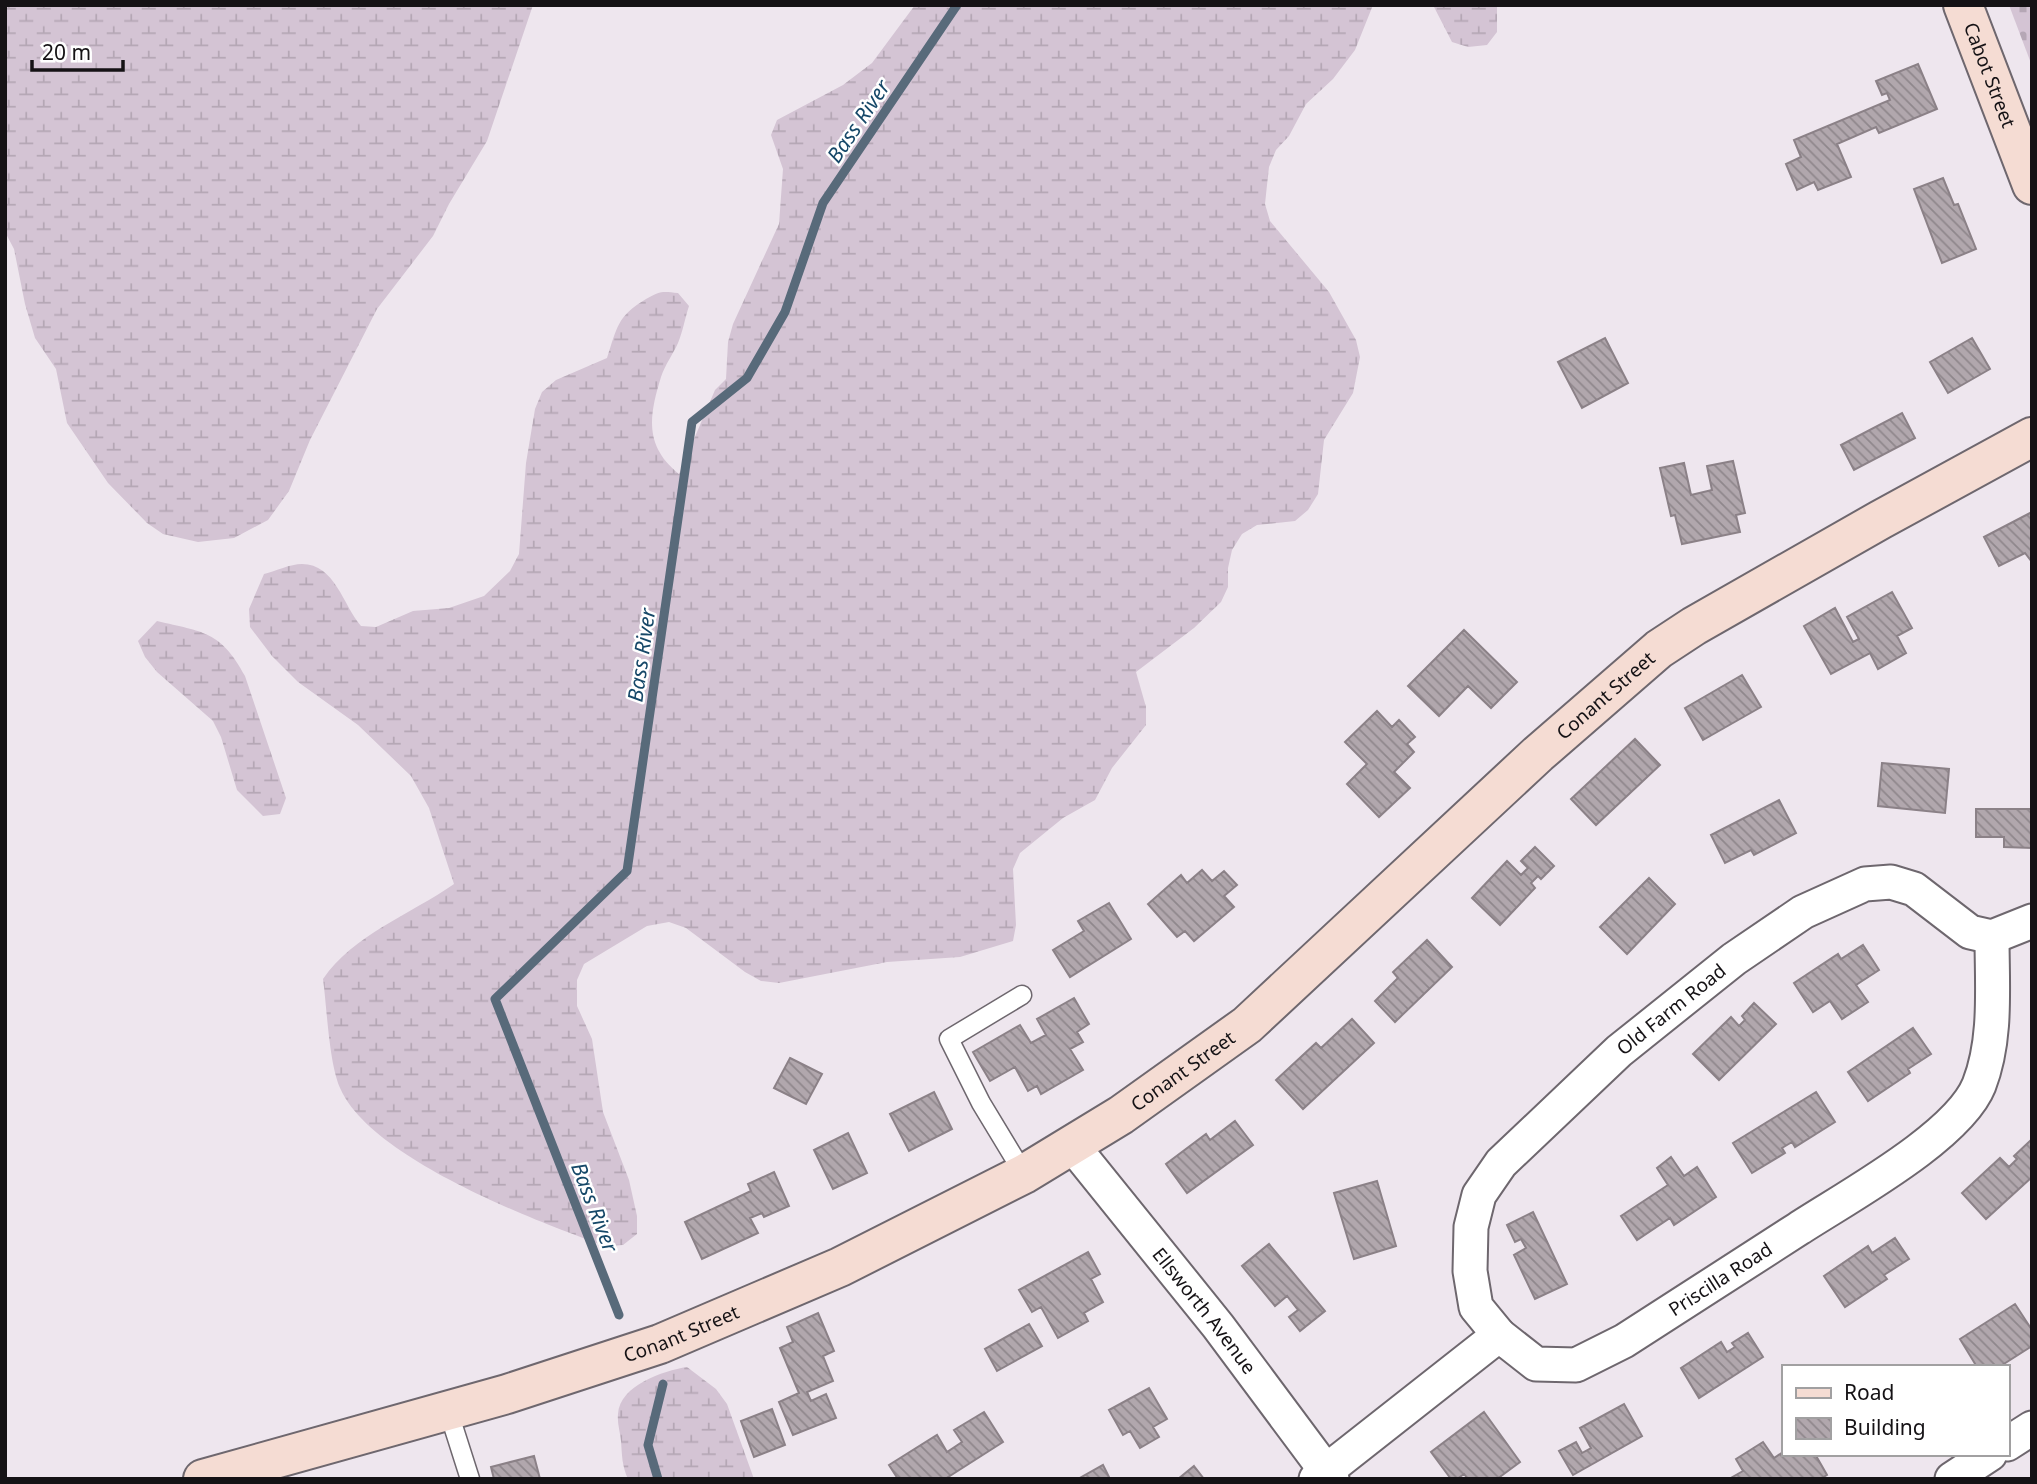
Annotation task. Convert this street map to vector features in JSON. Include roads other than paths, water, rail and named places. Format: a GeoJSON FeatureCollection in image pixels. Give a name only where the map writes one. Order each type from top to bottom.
{"type":"FeatureCollection","features":[{"type":"Feature","properties":{"kind":"main road","name":"Cabot Street"},"geometry":{"type":"LineString","coordinates":[[1963,5],[2032,185]]}},
{"type":"Feature","properties":{"kind":"main road","name":"Conant Street"},"geometry":{"type":"LineString","coordinates":[[228,1475],[520,1390],[660,1344],[840,1267],[1024,1174],[1121,1115],[1247,1025],[1538,754],[1659,649],[1694,626],[1880,520],[2032,437]]}},
{"type":"Feature","properties":{"kind":"street","name":"Old Farm Road"},"geometry":{"type":"LineString","coordinates":[[1499,1335],[1476,1307],[1469,1271],[1471,1227],[1479,1195],[1501,1163],[1619,1051],[1734,959],[1803,912],[1866,884],[1891,882],[1914,890],[1970,932],[1992,937]]}},
{"type":"Feature","properties":{"kind":"street"},"geometry":{"type":"LineString","coordinates":[[1992,937],[2032,921]]}},
{"type":"Feature","properties":{"kind":"street","name":"Priscilla Road"},"geometry":{"type":"LineString","coordinates":[[1499,1335],[1536,1364],[1576,1365],[1624,1341],[1900,1163],[1948,1127],[1968,1107],[1979,1085],[1990,1048],[1992,937]]}},
{"type":"Feature","properties":{"kind":"street","name":"Ellsworth Avenue"},"geometry":{"type":"LineString","coordinates":[[1072,1145],[1218,1326],[1325,1476]]}},
{"type":"Feature","properties":{"kind":"street"},"geometry":{"type":"LineString","coordinates":[[1325,1476],[1499,1335]]}},
{"type":"Feature","properties":{"kind":"street"},"geometry":{"type":"LineString","coordinates":[[2009,1443],[2032,1428]]}},
{"type":"Feature","properties":{"kind":"street"},"geometry":{"type":"LineString","coordinates":[[1952,1479],[1987,1456]]}},
{"type":"Feature","properties":{"kind":"lane"},"geometry":{"type":"LineString","coordinates":[[1022,995],[949,1039],[981,1103],[1024,1174]]}},
{"type":"Feature","properties":{"kind":"lane"},"geometry":{"type":"LineString","coordinates":[[448,1410],[470,1479]]}},
{"type":"Feature","properties":{"kind":"waterway","name":"Bass River"},"geometry":{"type":"LineString","coordinates":[[619,1315],[495,999],[627,871],[692,422],[747,378],[785,312],[823,203],[957,5]]}},
{"type":"Feature","properties":{"kind":"waterway","name":"Bass River"},"geometry":{"type":"LineString","coordinates":[[658,1479],[648,1445],[663,1384]]}}]}
